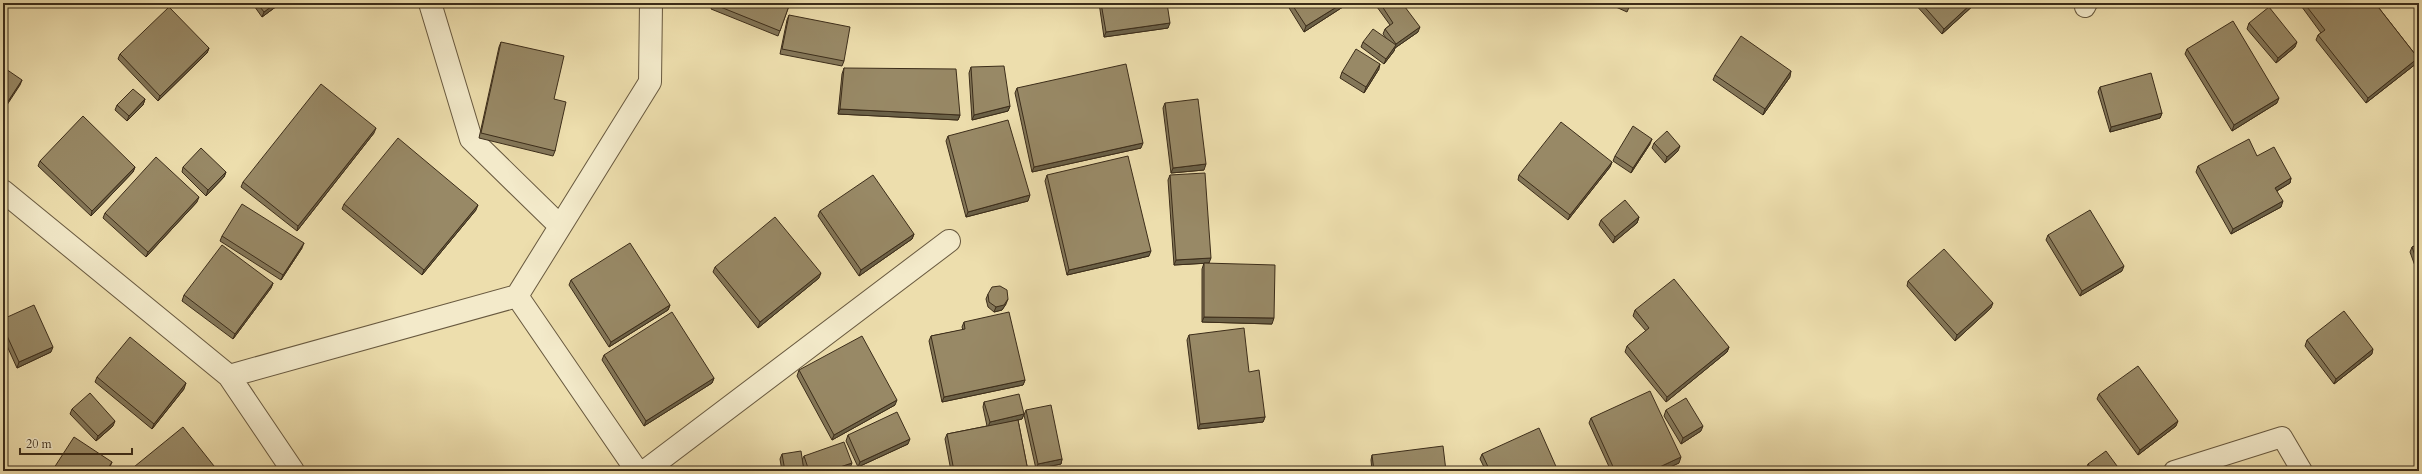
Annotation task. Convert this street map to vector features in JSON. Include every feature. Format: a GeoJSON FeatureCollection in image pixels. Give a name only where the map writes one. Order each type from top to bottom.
{"type":"FeatureCollection","features":[{"type":"Feature","properties":{"kind":"street"},"geometry":{"type":"LineString","coordinates":[[430,3],[471,139],[560,226]]}},
{"type":"Feature","properties":{"kind":"street"},"geometry":{"type":"LineString","coordinates":[[229,376],[517,296],[650,82],[651,3]]}},
{"type":"Feature","properties":{"kind":"street"},"geometry":{"type":"LineString","coordinates":[[3,191],[229,376],[293,471]]}},
{"type":"Feature","properties":{"kind":"street"},"geometry":{"type":"LineString","coordinates":[[645,471],[949,241]]}},
{"type":"Feature","properties":{"kind":"street"},"geometry":{"type":"LineString","coordinates":[[517,296],[637,471]]}},
{"type":"Feature","properties":{"kind":"lane"},"geometry":{"type":"LineString","coordinates":[[2174,471],[2282,437],[2302,471]]}},
{"type":"Feature","properties":{"kind":"building"},"geometry":{"type":"Polygon","coordinates":[[[257,3],[276,3],[264,12],[257,3]]]}},
{"type":"Feature","properties":{"kind":"building"},"geometry":{"type":"Polygon","coordinates":[[[713,3],[790,3],[780,31],[713,3]]]}},
{"type":"Feature","properties":{"kind":"building"},"geometry":{"type":"Polygon","coordinates":[[[1101,3],[1167,3],[1170,23],[1106,32],[1101,3]]]}},
{"type":"Feature","properties":{"kind":"building"},"geometry":{"type":"Polygon","coordinates":[[[1291,3],[1343,3],[1306,26],[1291,3]]]}},
{"type":"Feature","properties":{"kind":"building"},"geometry":{"type":"Polygon","coordinates":[[[1380,3],[1402,3],[1420,27],[1396,44],[1385,29],[1393,23],[1380,3]]]}},
{"type":"Feature","properties":{"kind":"building"},"geometry":{"type":"Polygon","coordinates":[[[1621,3],[1630,3],[1629,6],[1621,3]]]}},
{"type":"Feature","properties":{"kind":"building"},"geometry":{"type":"Polygon","coordinates":[[[1921,3],[1972,3],[1944,29],[1921,3]]]}},
{"type":"Feature","properties":{"kind":"building"},"geometry":{"type":"Polygon","coordinates":[[[2304,3],[2375,3],[2418,58],[2368,98],[2318,35],[2325,30],[2304,3]]]}},
{"type":"Feature","properties":{"kind":"building"},"geometry":{"type":"Polygon","coordinates":[[[169,7],[209,48],[160,96],[120,54],[169,7]]]}},
{"type":"Feature","properties":{"kind":"building"},"geometry":{"type":"Polygon","coordinates":[[[2269,7],[2297,42],[2278,58],[2249,23],[2269,7]]]}},
{"type":"Feature","properties":{"kind":"building"},"geometry":{"type":"Polygon","coordinates":[[[789,15],[850,27],[844,61],[782,49],[789,15]]]}},
{"type":"Feature","properties":{"kind":"building"},"geometry":{"type":"Polygon","coordinates":[[[2233,21],[2279,98],[2234,125],[2187,49],[2233,21]]]}},
{"type":"Feature","properties":{"kind":"building"},"geometry":{"type":"Polygon","coordinates":[[[1373,29],[1396,45],[1386,59],[1363,42],[1373,29]]]}},
{"type":"Feature","properties":{"kind":"building"},"geometry":{"type":"Polygon","coordinates":[[[1741,36],[1791,71],[1765,109],[1715,75],[1741,36]]]}},
{"type":"Feature","properties":{"kind":"building"},"geometry":{"type":"Polygon","coordinates":[[[501,42],[564,56],[554,99],[566,102],[555,151],[481,133],[501,42]]]}},
{"type":"Feature","properties":{"kind":"building"},"geometry":{"type":"Polygon","coordinates":[[[1356,49],[1380,64],[1366,87],[1342,72],[1356,49]]]}},
{"type":"Feature","properties":{"kind":"building"},"geometry":{"type":"Polygon","coordinates":[[[1126,64],[1143,143],[1034,167],[1017,88],[1126,64]]]}},
{"type":"Feature","properties":{"kind":"building"},"geometry":{"type":"Polygon","coordinates":[[[1004,66],[1010,106],[974,115],[971,67],[1004,66]]]}},
{"type":"Feature","properties":{"kind":"building"},"geometry":{"type":"Polygon","coordinates":[[[3,67],[22,80],[3,109],[3,67]]]}},
{"type":"Feature","properties":{"kind":"building"},"geometry":{"type":"Polygon","coordinates":[[[844,68],[956,69],[960,115],[840,109],[844,68]]]}},
{"type":"Feature","properties":{"kind":"building"},"geometry":{"type":"Polygon","coordinates":[[[2151,73],[2162,113],[2111,127],[2100,87],[2151,73]]]}},
{"type":"Feature","properties":{"kind":"building"},"geometry":{"type":"Polygon","coordinates":[[[321,84],[376,128],[298,226],[243,182],[321,84]]]}},
{"type":"Feature","properties":{"kind":"building"},"geometry":{"type":"Polygon","coordinates":[[[133,89],[145,99],[129,116],[117,105],[133,89]]]}},
{"type":"Feature","properties":{"kind":"building"},"geometry":{"type":"Polygon","coordinates":[[[1198,99],[1206,164],[1173,168],[1165,103],[1198,99]]]}},
{"type":"Feature","properties":{"kind":"building"},"geometry":{"type":"Polygon","coordinates":[[[83,116],[135,167],[92,211],[40,161],[83,116]]]}},
{"type":"Feature","properties":{"kind":"building"},"geometry":{"type":"Polygon","coordinates":[[[1008,120],[1030,195],[968,212],[948,136],[1008,120]]]}},
{"type":"Feature","properties":{"kind":"building"},"geometry":{"type":"Polygon","coordinates":[[[1561,122],[1612,162],[1570,215],[1519,175],[1561,122]]]}},
{"type":"Feature","properties":{"kind":"building"},"geometry":{"type":"Polygon","coordinates":[[[1633,126],[1652,139],[1633,168],[1615,156],[1633,126]]]}},
{"type":"Feature","properties":{"kind":"building"},"geometry":{"type":"Polygon","coordinates":[[[1667,131],[1680,146],[1667,157],[1654,143],[1667,131]]]}},
{"type":"Feature","properties":{"kind":"building"},"geometry":{"type":"Polygon","coordinates":[[[398,138],[478,205],[424,270],[344,204],[398,138]]]}},
{"type":"Feature","properties":{"kind":"building"},"geometry":{"type":"Polygon","coordinates":[[[2249,139],[2257,156],[2274,147],[2291,178],[2275,188],[2283,201],[2233,229],[2198,166],[2249,139]]]}},
{"type":"Feature","properties":{"kind":"building"},"geometry":{"type":"Polygon","coordinates":[[[201,148],[226,172],[208,190],[183,167],[201,148]]]}},
{"type":"Feature","properties":{"kind":"building"},"geometry":{"type":"Polygon","coordinates":[[[1128,156],[1151,251],[1069,270],[1047,175],[1128,156]]]}},
{"type":"Feature","properties":{"kind":"building"},"geometry":{"type":"Polygon","coordinates":[[[156,157],[199,197],[148,252],[105,213],[156,157]]]}},
{"type":"Feature","properties":{"kind":"building"},"geometry":{"type":"Polygon","coordinates":[[[1205,173],[1211,258],[1176,260],[1170,175],[1205,173]]]}},
{"type":"Feature","properties":{"kind":"building"},"geometry":{"type":"Polygon","coordinates":[[[873,175],[914,234],[861,270],[820,211],[873,175]]]}},
{"type":"Feature","properties":{"kind":"building"},"geometry":{"type":"Polygon","coordinates":[[[1625,200],[1639,217],[1615,237],[1601,220],[1625,200]]]}},
{"type":"Feature","properties":{"kind":"building"},"geometry":{"type":"Polygon","coordinates":[[[242,204],[304,243],[283,275],[222,236],[242,204]]]}},
{"type":"Feature","properties":{"kind":"building"},"geometry":{"type":"Polygon","coordinates":[[[2090,210],[2124,266],[2082,291],[2048,235],[2090,210]]]}},
{"type":"Feature","properties":{"kind":"building"},"geometry":{"type":"Polygon","coordinates":[[[775,217],[821,273],[760,322],[715,267],[775,217]]]}},
{"type":"Feature","properties":{"kind":"building"},"geometry":{"type":"Polygon","coordinates":[[[630,243],[670,305],[611,342],[571,280],[630,243]]]}},
{"type":"Feature","properties":{"kind":"building"},"geometry":{"type":"Polygon","coordinates":[[[2419,244],[2419,267],[2412,247],[2419,244]]]}},
{"type":"Feature","properties":{"kind":"building"},"geometry":{"type":"Polygon","coordinates":[[[222,245],[273,283],[235,334],[184,295],[222,245]]]}},
{"type":"Feature","properties":{"kind":"building"},"geometry":{"type":"Polygon","coordinates":[[[1944,249],[1993,303],[1957,335],[1908,281],[1944,249]]]}},
{"type":"Feature","properties":{"kind":"building"},"geometry":{"type":"Polygon","coordinates":[[[1204,263],[1275,265],[1274,318],[1204,317],[1204,263]]]}},
{"type":"Feature","properties":{"kind":"building"},"geometry":{"type":"Polygon","coordinates":[[[1674,279],[1729,347],[1667,397],[1627,346],[1649,328],[1635,310],[1674,279]]]}},
{"type":"Feature","properties":{"kind":"building"},"geometry":{"type":"Polygon","coordinates":[[[1000,286],[1007,290],[1008,299],[1004,305],[996,307],[989,302],[988,294],[992,287],[1000,286]]]}},
{"type":"Feature","properties":{"kind":"building"},"geometry":{"type":"Polygon","coordinates":[[[34,305],[53,347],[19,362],[3,327],[3,319],[34,305]]]}},
{"type":"Feature","properties":{"kind":"building"},"geometry":{"type":"Polygon","coordinates":[[[2344,311],[2373,349],[2336,379],[2307,340],[2344,311]]]}},
{"type":"Feature","properties":{"kind":"building"},"geometry":{"type":"Polygon","coordinates":[[[672,312],[714,378],[646,421],[604,355],[672,312]]]}},
{"type":"Feature","properties":{"kind":"building"},"geometry":{"type":"Polygon","coordinates":[[[1009,312],[1025,380],[944,397],[931,336],[965,329],[964,322],[1009,312]]]}},
{"type":"Feature","properties":{"kind":"building"},"geometry":{"type":"Polygon","coordinates":[[[1244,328],[1249,372],[1259,370],[1265,417],[1200,424],[1189,335],[1244,328]]]}},
{"type":"Feature","properties":{"kind":"building"},"geometry":{"type":"Polygon","coordinates":[[[862,336],[897,400],[834,435],[799,370],[862,336]]]}},
{"type":"Feature","properties":{"kind":"building"},"geometry":{"type":"Polygon","coordinates":[[[130,337],[186,383],[154,424],[97,377],[130,337]]]}},
{"type":"Feature","properties":{"kind":"building"},"geometry":{"type":"Polygon","coordinates":[[[2138,366],[2178,421],[2140,450],[2099,394],[2138,366]]]}},
{"type":"Feature","properties":{"kind":"building"},"geometry":{"type":"Polygon","coordinates":[[[1650,391],[1681,457],[1651,471],[1615,471],[1591,418],[1650,391]]]}},
{"type":"Feature","properties":{"kind":"building"},"geometry":{"type":"Polygon","coordinates":[[[90,393],[115,421],[98,436],[72,409],[90,393]]]}},
{"type":"Feature","properties":{"kind":"building"},"geometry":{"type":"Polygon","coordinates":[[[1019,394],[1024,414],[990,422],[984,402],[1019,394]]]}},
{"type":"Feature","properties":{"kind":"building"},"geometry":{"type":"Polygon","coordinates":[[[1686,398],[1703,426],[1683,438],[1666,410],[1686,398]]]}},
{"type":"Feature","properties":{"kind":"building"},"geometry":{"type":"Polygon","coordinates":[[[1051,405],[1062,459],[1038,464],[1026,410],[1051,405]]]}},
{"type":"Feature","properties":{"kind":"building"},"geometry":{"type":"Polygon","coordinates":[[[897,412],[910,439],[860,462],[848,435],[897,412]]]}},
{"type":"Feature","properties":{"kind":"building"},"geometry":{"type":"Polygon","coordinates":[[[1018,420],[1028,471],[954,471],[947,434],[1018,420]]]}},
{"type":"Feature","properties":{"kind":"building"},"geometry":{"type":"Polygon","coordinates":[[[183,427],[218,471],[129,471],[183,427]]]}},
{"type":"Feature","properties":{"kind":"building"},"geometry":{"type":"Polygon","coordinates":[[[1539,428],[1558,471],[1490,471],[1482,454],[1539,428]]]}},
{"type":"Feature","properties":{"kind":"building"},"geometry":{"type":"Polygon","coordinates":[[[74,437],[112,462],[106,471],[52,471],[74,437]]]}},
{"type":"Feature","properties":{"kind":"building"},"geometry":{"type":"Polygon","coordinates":[[[844,442],[852,463],[828,471],[809,471],[804,456],[844,442]]]}},
{"type":"Feature","properties":{"kind":"building"},"geometry":{"type":"Polygon","coordinates":[[[1443,446],[1446,471],[1374,471],[1372,455],[1443,446]]]}},
{"type":"Feature","properties":{"kind":"building"},"geometry":{"type":"Polygon","coordinates":[[[801,451],[804,471],[785,471],[782,454],[801,451]]]}},
{"type":"Feature","properties":{"kind":"building"},"geometry":{"type":"Polygon","coordinates":[[[2106,451],[2120,470],[2093,471],[2088,464],[2106,451]]]}}]}
